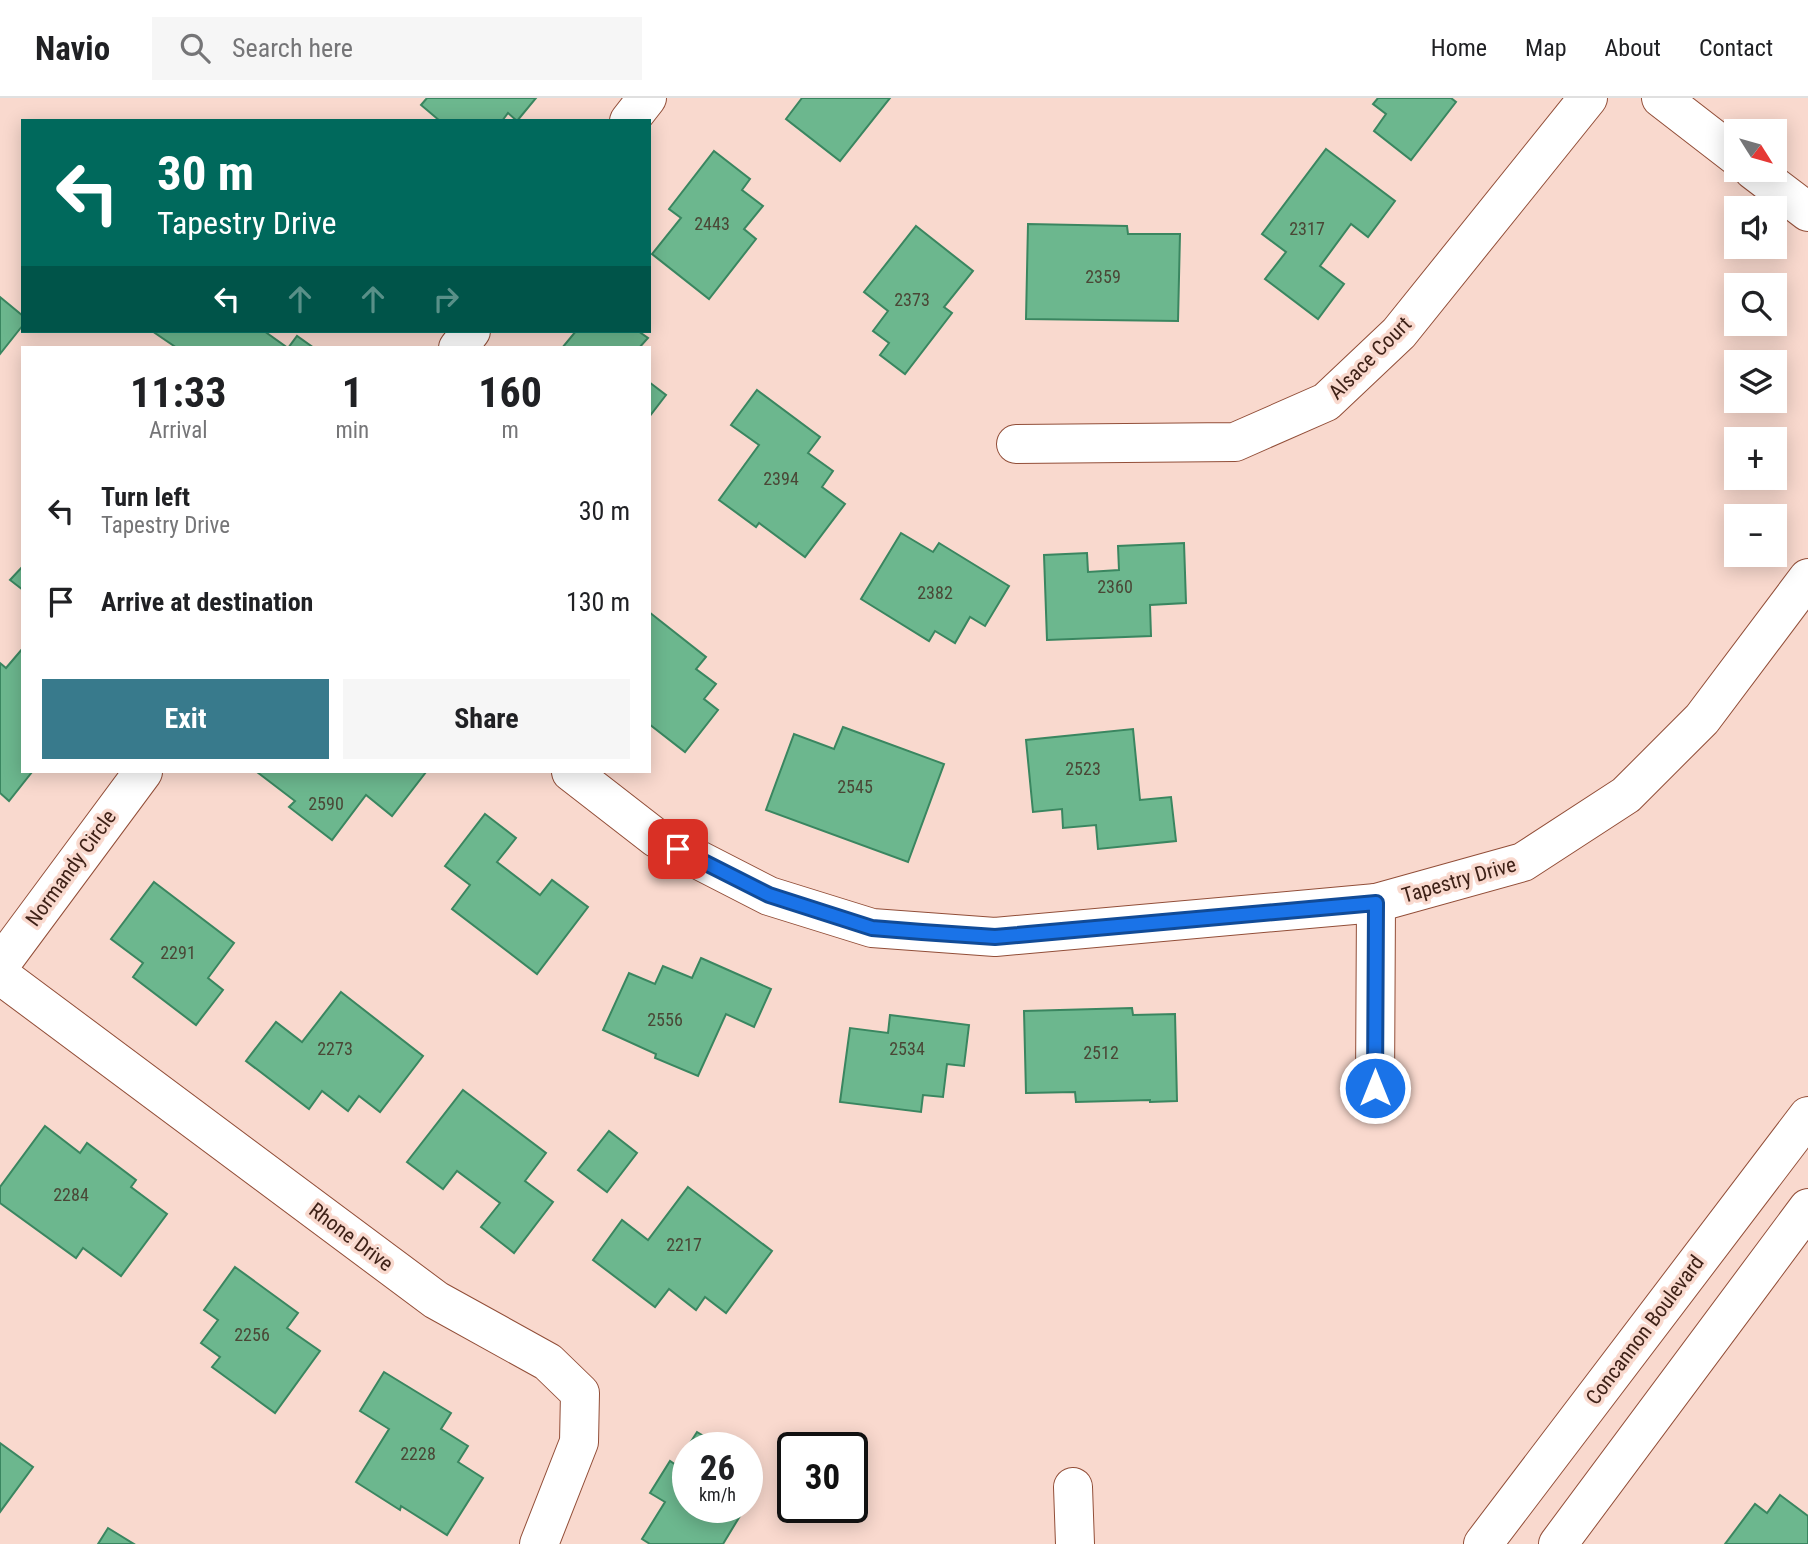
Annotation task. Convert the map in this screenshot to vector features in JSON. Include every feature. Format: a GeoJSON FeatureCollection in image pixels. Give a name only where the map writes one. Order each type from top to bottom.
{"type":"FeatureCollection","features":[{"type":"Feature","properties":{"kind":"street"},"geometry":{"type":"LineString","coordinates":[[631,119],[647,98]]}},
{"type":"Feature","properties":{"kind":"street","name":"Alsace Court"},"geometry":{"type":"LineString","coordinates":[[1016,444],[1235,442],[1326,402],[1399,332],[1588,98]]}},
{"type":"Feature","properties":{"kind":"street"},"geometry":{"type":"LineString","coordinates":[[1661,98],[1724,147]]}},
{"type":"Feature","properties":{"kind":"street"},"geometry":{"type":"LineString","coordinates":[[1769,182],[1808,212]]}},
{"type":"Feature","properties":{"kind":"street","name":"Tapestry Drive"},"geometry":{"type":"LineString","coordinates":[[572,773],[656,838],[769,895],[872,928],[995,937],[1376,903],[1523,862],[1626,795],[1702,719],[1808,578]]}},
{"type":"Feature","properties":{"kind":"street","name":"Normandy Circle"},"geometry":{"type":"LineString","coordinates":[[0,965],[142,773]]}},
{"type":"Feature","properties":{"kind":"street"},"geometry":{"type":"LineString","coordinates":[[1375,1088],[1376,903]]}},
{"type":"Feature","properties":{"kind":"street","name":"Rhone Drive"},"geometry":{"type":"LineString","coordinates":[[0,975],[436,1300],[548,1362],[580,1393],[579,1442],[539,1544]]}},
{"type":"Feature","properties":{"kind":"street","name":"Concannon Boulevard"},"geometry":{"type":"LineString","coordinates":[[1483,1544],[1808,1116]]}},
{"type":"Feature","properties":{"kind":"street"},"geometry":{"type":"LineString","coordinates":[[1558,1544],[1808,1208]]}},
{"type":"Feature","properties":{"kind":"street"},"geometry":{"type":"LineString","coordinates":[[1073,1487],[1075,1544]]}},
{"type":"Feature","properties":{"kind":"building"},"geometry":{"type":"Polygon","coordinates":[[[427,98],[536,98],[519,119],[508,113],[504,119],[438,119],[421,105],[427,98]]]}},
{"type":"Feature","properties":{"kind":"building"},"geometry":{"type":"Polygon","coordinates":[[[802,98],[890,98],[840,161],[786,119],[802,98]]]}},
{"type":"Feature","properties":{"kind":"building"},"geometry":{"type":"Polygon","coordinates":[[[1378,98],[1451,98],[1456,102],[1411,160],[1374,131],[1386,114],[1373,104],[1378,98]]]}},
{"type":"Feature","properties":{"kind":"building"},"geometry":{"type":"Polygon","coordinates":[[[1326,149],[1395,201],[1368,237],[1351,224],[1320,266],[1344,284],[1318,319],[1265,279],[1286,252],[1262,234],[1326,149]]]}},
{"type":"Feature","properties":{"kind":"building"},"geometry":{"type":"Polygon","coordinates":[[[714,151],[750,179],[742,190],[763,206],[744,229],[756,239],[709,299],[652,254],[681,218],[669,209],[714,151]]]}},
{"type":"Feature","properties":{"kind":"building"},"geometry":{"type":"Polygon","coordinates":[[[1028,224],[1127,226],[1128,234],[1180,234],[1178,321],[1026,319],[1028,224]]]}},
{"type":"Feature","properties":{"kind":"building"},"geometry":{"type":"Polygon","coordinates":[[[916,226],[973,271],[944,307],[952,313],[905,374],[880,355],[889,343],[873,331],[888,311],[864,292],[916,226]]]}},
{"type":"Feature","properties":{"kind":"building"},"geometry":{"type":"Polygon","coordinates":[[[0,297],[21,314],[21,328],[0,354],[0,297]]]}},
{"type":"Feature","properties":{"kind":"building"},"geometry":{"type":"Polygon","coordinates":[[[155,333],[267,333],[285,346],[174,346],[155,333]]]}},
{"type":"Feature","properties":{"kind":"building"},"geometry":{"type":"Polygon","coordinates":[[[574,333],[641,333],[648,338],[641,346],[564,346],[574,333]]]}},
{"type":"Feature","properties":{"kind":"building"},"geometry":{"type":"Polygon","coordinates":[[[297,336],[311,346],[290,346],[297,336]]]}},
{"type":"Feature","properties":{"kind":"building"},"geometry":{"type":"Polygon","coordinates":[[[651,384],[666,395],[651,414],[651,384]]]}},
{"type":"Feature","properties":{"kind":"building"},"geometry":{"type":"Polygon","coordinates":[[[757,390],[820,437],[808,453],[833,471],[822,487],[845,504],[805,557],[759,523],[756,527],[719,500],[759,445],[731,425],[757,390]]]}},
{"type":"Feature","properties":{"kind":"building"},"geometry":{"type":"Polygon","coordinates":[[[901,533],[933,552],[939,543],[1009,586],[985,626],[970,617],[955,643],[935,631],[929,641],[861,599],[901,533]]]}},
{"type":"Feature","properties":{"kind":"building"},"geometry":{"type":"Polygon","coordinates":[[[1184,543],[1186,603],[1150,605],[1151,636],[1047,640],[1044,555],[1087,553],[1088,572],[1119,570],[1118,546],[1184,543]]]}},
{"type":"Feature","properties":{"kind":"building"},"geometry":{"type":"Polygon","coordinates":[[[21,568],[21,588],[10,580],[21,568]]]}},
{"type":"Feature","properties":{"kind":"building"},"geometry":{"type":"Polygon","coordinates":[[[651,614],[706,657],[696,669],[716,684],[704,699],[718,710],[685,752],[651,726],[651,614]]]}},
{"type":"Feature","properties":{"kind":"building"},"geometry":{"type":"Polygon","coordinates":[[[21,650],[21,773],[31,773],[9,801],[0,793],[0,663],[6,668],[21,650]]]}},
{"type":"Feature","properties":{"kind":"building"},"geometry":{"type":"Polygon","coordinates":[[[843,727],[944,764],[908,862],[766,810],[794,734],[834,749],[843,727]]]}},
{"type":"Feature","properties":{"kind":"building"},"geometry":{"type":"Polygon","coordinates":[[[1133,729],[1140,800],[1171,797],[1176,841],[1098,849],[1096,825],[1063,828],[1062,809],[1033,812],[1026,740],[1133,729]]]}},
{"type":"Feature","properties":{"kind":"building"},"geometry":{"type":"Polygon","coordinates":[[[258,773],[425,773],[392,816],[366,795],[332,840],[289,807],[295,801],[258,773]]]}},
{"type":"Feature","properties":{"kind":"building"},"geometry":{"type":"Polygon","coordinates":[[[485,814],[516,838],[497,862],[540,895],[552,880],[588,907],[537,974],[452,909],[470,885],[445,866],[485,814]]]}},
{"type":"Feature","properties":{"kind":"building"},"geometry":{"type":"Polygon","coordinates":[[[154,882],[234,943],[208,978],[223,990],[196,1025],[133,977],[143,963],[111,939],[154,882]]]}},
{"type":"Feature","properties":{"kind":"building"},"geometry":{"type":"Polygon","coordinates":[[[701,958],[771,989],[754,1027],[726,1014],[698,1076],[655,1058],[656,1054],[603,1030],[629,973],[655,984],[663,966],[692,978],[701,958]]]}},
{"type":"Feature","properties":{"kind":"building"},"geometry":{"type":"Polygon","coordinates":[[[341,992],[423,1056],[380,1112],[359,1096],[348,1111],[322,1091],[309,1109],[246,1061],[276,1022],[302,1042],[341,992]]]}},
{"type":"Feature","properties":{"kind":"building"},"geometry":{"type":"Polygon","coordinates":[[[1132,1008],[1133,1015],[1175,1014],[1177,1101],[1076,1102],[1075,1092],[1026,1093],[1024,1011],[1132,1008]]]}},
{"type":"Feature","properties":{"kind":"building"},"geometry":{"type":"Polygon","coordinates":[[[890,1015],[969,1025],[964,1066],[947,1064],[943,1097],[923,1095],[921,1112],[840,1102],[850,1028],[888,1033],[890,1015]]]}},
{"type":"Feature","properties":{"kind":"building"},"geometry":{"type":"Polygon","coordinates":[[[463,1090],[546,1153],[525,1181],[553,1202],[514,1253],[481,1227],[500,1203],[457,1171],[443,1189],[407,1162],[463,1090]]]}},
{"type":"Feature","properties":{"kind":"building"},"geometry":{"type":"Polygon","coordinates":[[[45,1126],[80,1153],[87,1143],[136,1180],[131,1187],[167,1214],[121,1276],[83,1248],[76,1258],[0,1203],[0,1187],[45,1126]]]}},
{"type":"Feature","properties":{"kind":"building"},"geometry":{"type":"Polygon","coordinates":[[[609,1131],[637,1153],[607,1192],[578,1170],[609,1131]]]}},
{"type":"Feature","properties":{"kind":"building"},"geometry":{"type":"Polygon","coordinates":[[[688,1187],[772,1251],[726,1313],[705,1297],[696,1310],[669,1289],[655,1307],[593,1260],[622,1220],[648,1240],[688,1187]]]}},
{"type":"Feature","properties":{"kind":"building"},"geometry":{"type":"Polygon","coordinates":[[[235,1267],[298,1313],[287,1328],[320,1351],[275,1413],[212,1367],[220,1357],[201,1343],[218,1320],[204,1310],[235,1267]]]}},
{"type":"Feature","properties":{"kind":"building"},"geometry":{"type":"Polygon","coordinates":[[[384,1372],[451,1413],[441,1429],[468,1446],[458,1462],[483,1478],[447,1535],[356,1482],[389,1429],[360,1411],[384,1372]]]}},
{"type":"Feature","properties":{"kind":"building"},"geometry":{"type":"Polygon","coordinates":[[[0,1443],[33,1467],[0,1512],[0,1443]]]}},
{"type":"Feature","properties":{"kind":"building"},"geometry":{"type":"Polygon","coordinates":[[[670,1461],[672,1523],[736,1523],[723,1544],[650,1544],[642,1539],[665,1502],[650,1493],[670,1461]]]}},
{"type":"Feature","properties":{"kind":"building"},"geometry":{"type":"Polygon","coordinates":[[[1780,1495],[1808,1516],[1808,1544],[1725,1544],[1755,1504],[1767,1513],[1780,1495]]]}},
{"type":"Feature","properties":{"kind":"building"},"geometry":{"type":"Polygon","coordinates":[[[108,1528],[134,1544],[98,1544],[108,1528]]]}},
{"type":"Feature","properties":{"kind":"route"},"geometry":{"type":"LineString","coordinates":[[678,849],[769,895],[872,928],[922,932],[995,937],[1376,903],[1375,1088]]}}]}
